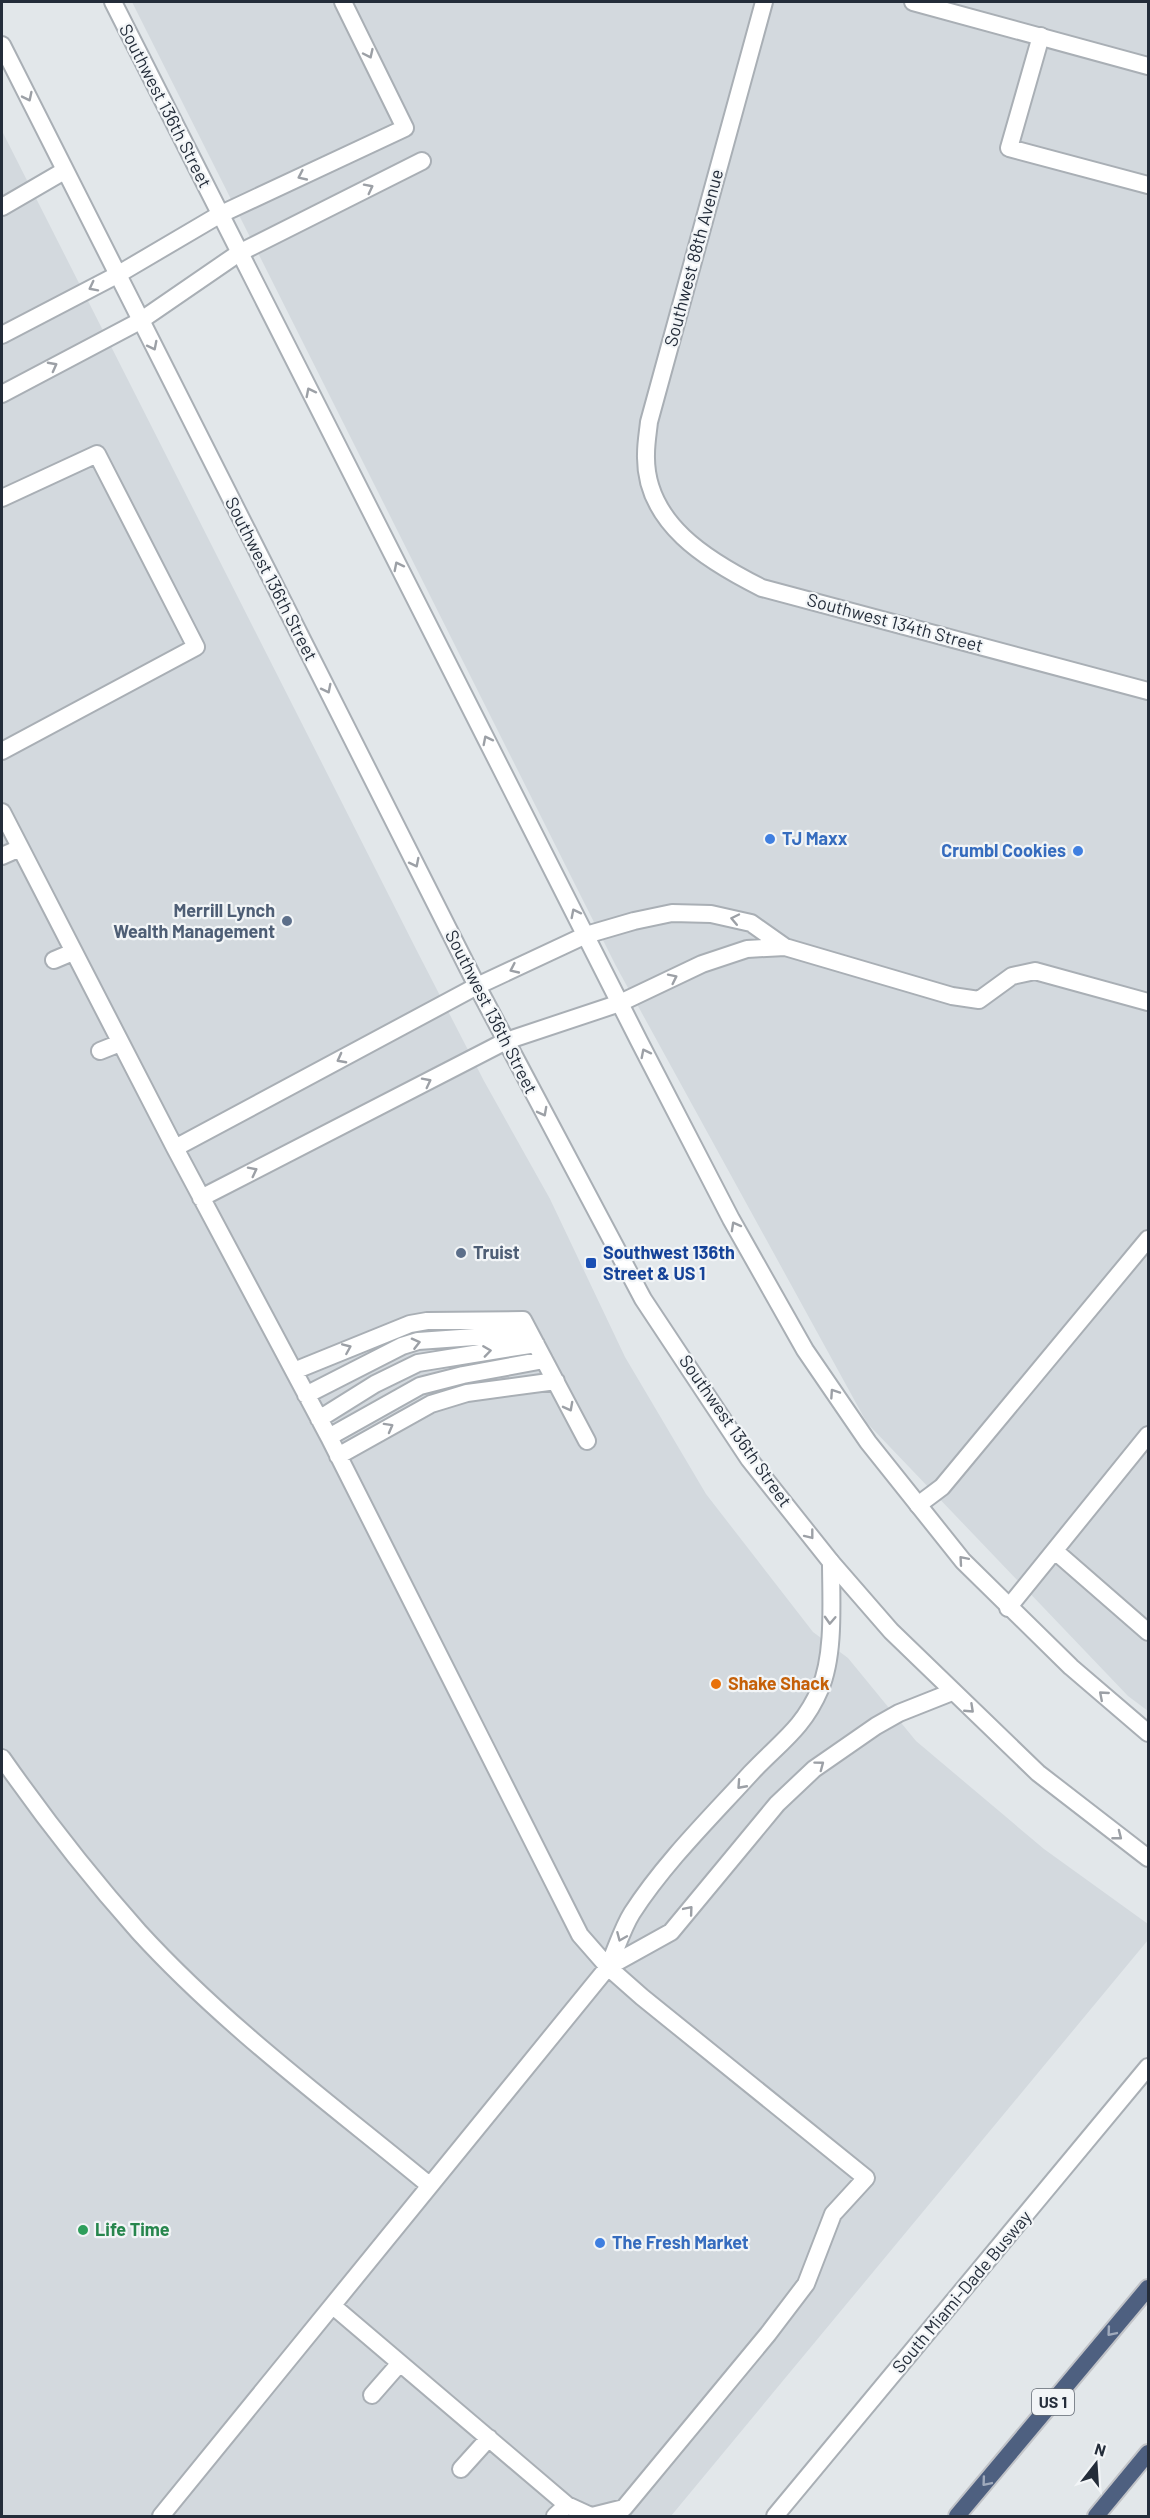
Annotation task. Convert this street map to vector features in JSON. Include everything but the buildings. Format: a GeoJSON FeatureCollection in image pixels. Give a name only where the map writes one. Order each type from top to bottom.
{"type":"FeatureCollection","features":[{"type":"Feature","properties":{"kind":"highway","name":"US 1"},"geometry":{"type":"LineString","coordinates":[[957,2517],[1149,2288]]}},
{"type":"Feature","properties":{"kind":"highway"},"geometry":{"type":"LineString","coordinates":[[1096,2517],[1149,2453]]}},
{"type":"Feature","properties":{"kind":"street","name":"Southwest 136th Street"},"geometry":{"type":"LineString","coordinates":[[113,2],[620,1004],[730,1218],[805,1350],[868,1442],[963,1561],[1008,1608],[1071,1667],[1149,1733]]}},
{"type":"Feature","properties":{"kind":"street"},"geometry":{"type":"LineString","coordinates":[[3,330],[117,275],[219,215],[405,128],[343,2]]}},
{"type":"Feature","properties":{"kind":"street","name":"Southwest 88th Avenue"},"geometry":{"type":"LineString","coordinates":[[662,514],[650,487],[646,456],[649,422],[764,2]]}},
{"type":"Feature","properties":{"kind":"street"},"geometry":{"type":"LineString","coordinates":[[913,2],[1149,66]]}},
{"type":"Feature","properties":{"kind":"street"},"geometry":{"type":"LineString","coordinates":[[1041,36],[1009,148],[1149,185]]}},
{"type":"Feature","properties":{"kind":"street","name":"Southwest 136th Street"},"geometry":{"type":"LineString","coordinates":[[2,45],[477,986],[643,1299],[749,1459],[831,1562],[891,1631],[1038,1773],[1149,1858]]}},
{"type":"Feature","properties":{"kind":"street"},"geometry":{"type":"LineString","coordinates":[[2,394],[140,321],[239,253],[422,161]]}},
{"type":"Feature","properties":{"kind":"street"},"geometry":{"type":"LineString","coordinates":[[2,207],[64,171]]}},
{"type":"Feature","properties":{"kind":"street"},"geometry":{"type":"LineString","coordinates":[[2,498],[97,454],[196,647],[2,751]]}},
{"type":"Feature","properties":{"kind":"street","name":"Southwest 134th Street"},"geometry":{"type":"LineString","coordinates":[[662,514],[687,542],[714,562],[762,588],[1149,691]]}},
{"type":"Feature","properties":{"kind":"street"},"geometry":{"type":"LineString","coordinates":[[2,812],[201,1198],[329,1437],[580,1935],[609,1967],[866,2178],[833,2214],[806,2284],[768,2334],[624,2508],[591,2517],[561,2511],[489,2438],[333,2306]]}},
{"type":"Feature","properties":{"kind":"street"},"geometry":{"type":"LineString","coordinates":[[2,856],[20,848]]}},
{"type":"Feature","properties":{"kind":"street"},"geometry":{"type":"LineString","coordinates":[[175,1148],[477,986],[586,935],[672,913],[711,914],[751,923],[786,947],[952,996],[979,1000],[1012,976],[1035,971],[1149,1002]]}},
{"type":"Feature","properties":{"kind":"street"},"geometry":{"type":"LineString","coordinates":[[201,1198],[506,1041],[620,1004],[702,964],[747,950],[786,947]]}},
{"type":"Feature","properties":{"kind":"street"},"geometry":{"type":"LineString","coordinates":[[54,960],[73,952]]}},
{"type":"Feature","properties":{"kind":"street"},"geometry":{"type":"LineString","coordinates":[[100,1051],[120,1043]]}},
{"type":"Feature","properties":{"kind":"street"},"geometry":{"type":"LineString","coordinates":[[918,1505],[942,1487],[956,1471],[1149,1239]]}},
{"type":"Feature","properties":{"kind":"street"},"geometry":{"type":"LineString","coordinates":[[294,1371],[410,1324],[427,1321],[523,1320],[587,1441]]}},
{"type":"Feature","properties":{"kind":"street"},"geometry":{"type":"LineString","coordinates":[[306,1395],[402,1346],[418,1341],[533,1339]]}},
{"type":"Feature","properties":{"kind":"street"},"geometry":{"type":"LineString","coordinates":[[319,1419],[375,1384],[418,1363],[533,1339]]}},
{"type":"Feature","properties":{"kind":"street"},"geometry":{"type":"LineString","coordinates":[[329,1437],[420,1386],[544,1359]]}},
{"type":"Feature","properties":{"kind":"street"},"geometry":{"type":"LineString","coordinates":[[338,1456],[431,1404],[466,1393],[556,1381]]}},
{"type":"Feature","properties":{"kind":"street"},"geometry":{"type":"LineString","coordinates":[[1008,1608],[1149,1435]]}},
{"type":"Feature","properties":{"kind":"street"},"geometry":{"type":"LineString","coordinates":[[1055,1551],[1149,1632]]}},
{"type":"Feature","properties":{"kind":"street"},"geometry":{"type":"LineString","coordinates":[[161,2517],[609,1967],[632,1914],[674,1858],[754,1771],[785,1742],[806,1716],[821,1687],[826,1660],[831,1600],[831,1562]]}},
{"type":"Feature","properties":{"kind":"street"},"geometry":{"type":"LineString","coordinates":[[609,1967],[671,1932],[777,1804],[814,1769],[899,1713],[952,1692]]}},
{"type":"Feature","properties":{"kind":"street"},"geometry":{"type":"LineString","coordinates":[[2,1758],[93,1879],[140,1933],[184,1977],[270,2055],[429,2186]]}},
{"type":"Feature","properties":{"kind":"street","name":"South Miami-Dade Busway"},"geometry":{"type":"LineString","coordinates":[[775,2517],[1149,2067]]}},
{"type":"Feature","properties":{"kind":"street"},"geometry":{"type":"LineString","coordinates":[[372,2395],[400,2362]]}},
{"type":"Feature","properties":{"kind":"street"},"geometry":{"type":"LineString","coordinates":[[461,2469],[489,2438]]}},
{"type":"Feature","properties":{"kind":"shaded area"},"geometry":{"type":"Polygon","coordinates":[[[132,2],[1148,2],[1148,1711],[1128,1696],[867,1423],[616,966],[132,2]]]}},
{"type":"Feature","properties":{"kind":"shaded area"},"geometry":{"type":"Polygon","coordinates":[[[2,131],[417,951],[484,1081],[550,1199],[625,1357],[706,1494],[813,1632],[848,1658],[916,1741],[1044,1849],[1148,1924],[1148,1940],[671,2516],[2,2516],[2,131]]]}},
{"type":"Feature","properties":{"kind":"place","name":"TJ Maxx"},"geometry":{"type":"Point","coordinates":[770,839]}},
{"type":"Feature","properties":{"kind":"place","name":"Crumbl Cookies"},"geometry":{"type":"Point","coordinates":[1078,851]}},
{"type":"Feature","properties":{"kind":"place","name":"Merrill Lynch Wealth Management"},"geometry":{"type":"Point","coordinates":[287,921]}},
{"type":"Feature","properties":{"kind":"place","name":"Truist"},"geometry":{"type":"Point","coordinates":[461,1253]}},
{"type":"Feature","properties":{"kind":"place","name":"Southwest 136th Street & US 1"},"geometry":{"type":"Point","coordinates":[591,1263]}},
{"type":"Feature","properties":{"kind":"place","name":"Shake Shack"},"geometry":{"type":"Point","coordinates":[716,1684]}},
{"type":"Feature","properties":{"kind":"place","name":"Life Time"},"geometry":{"type":"Point","coordinates":[83,2230]}},
{"type":"Feature","properties":{"kind":"place","name":"The Fresh Market"},"geometry":{"type":"Point","coordinates":[600,2243]}}]}
